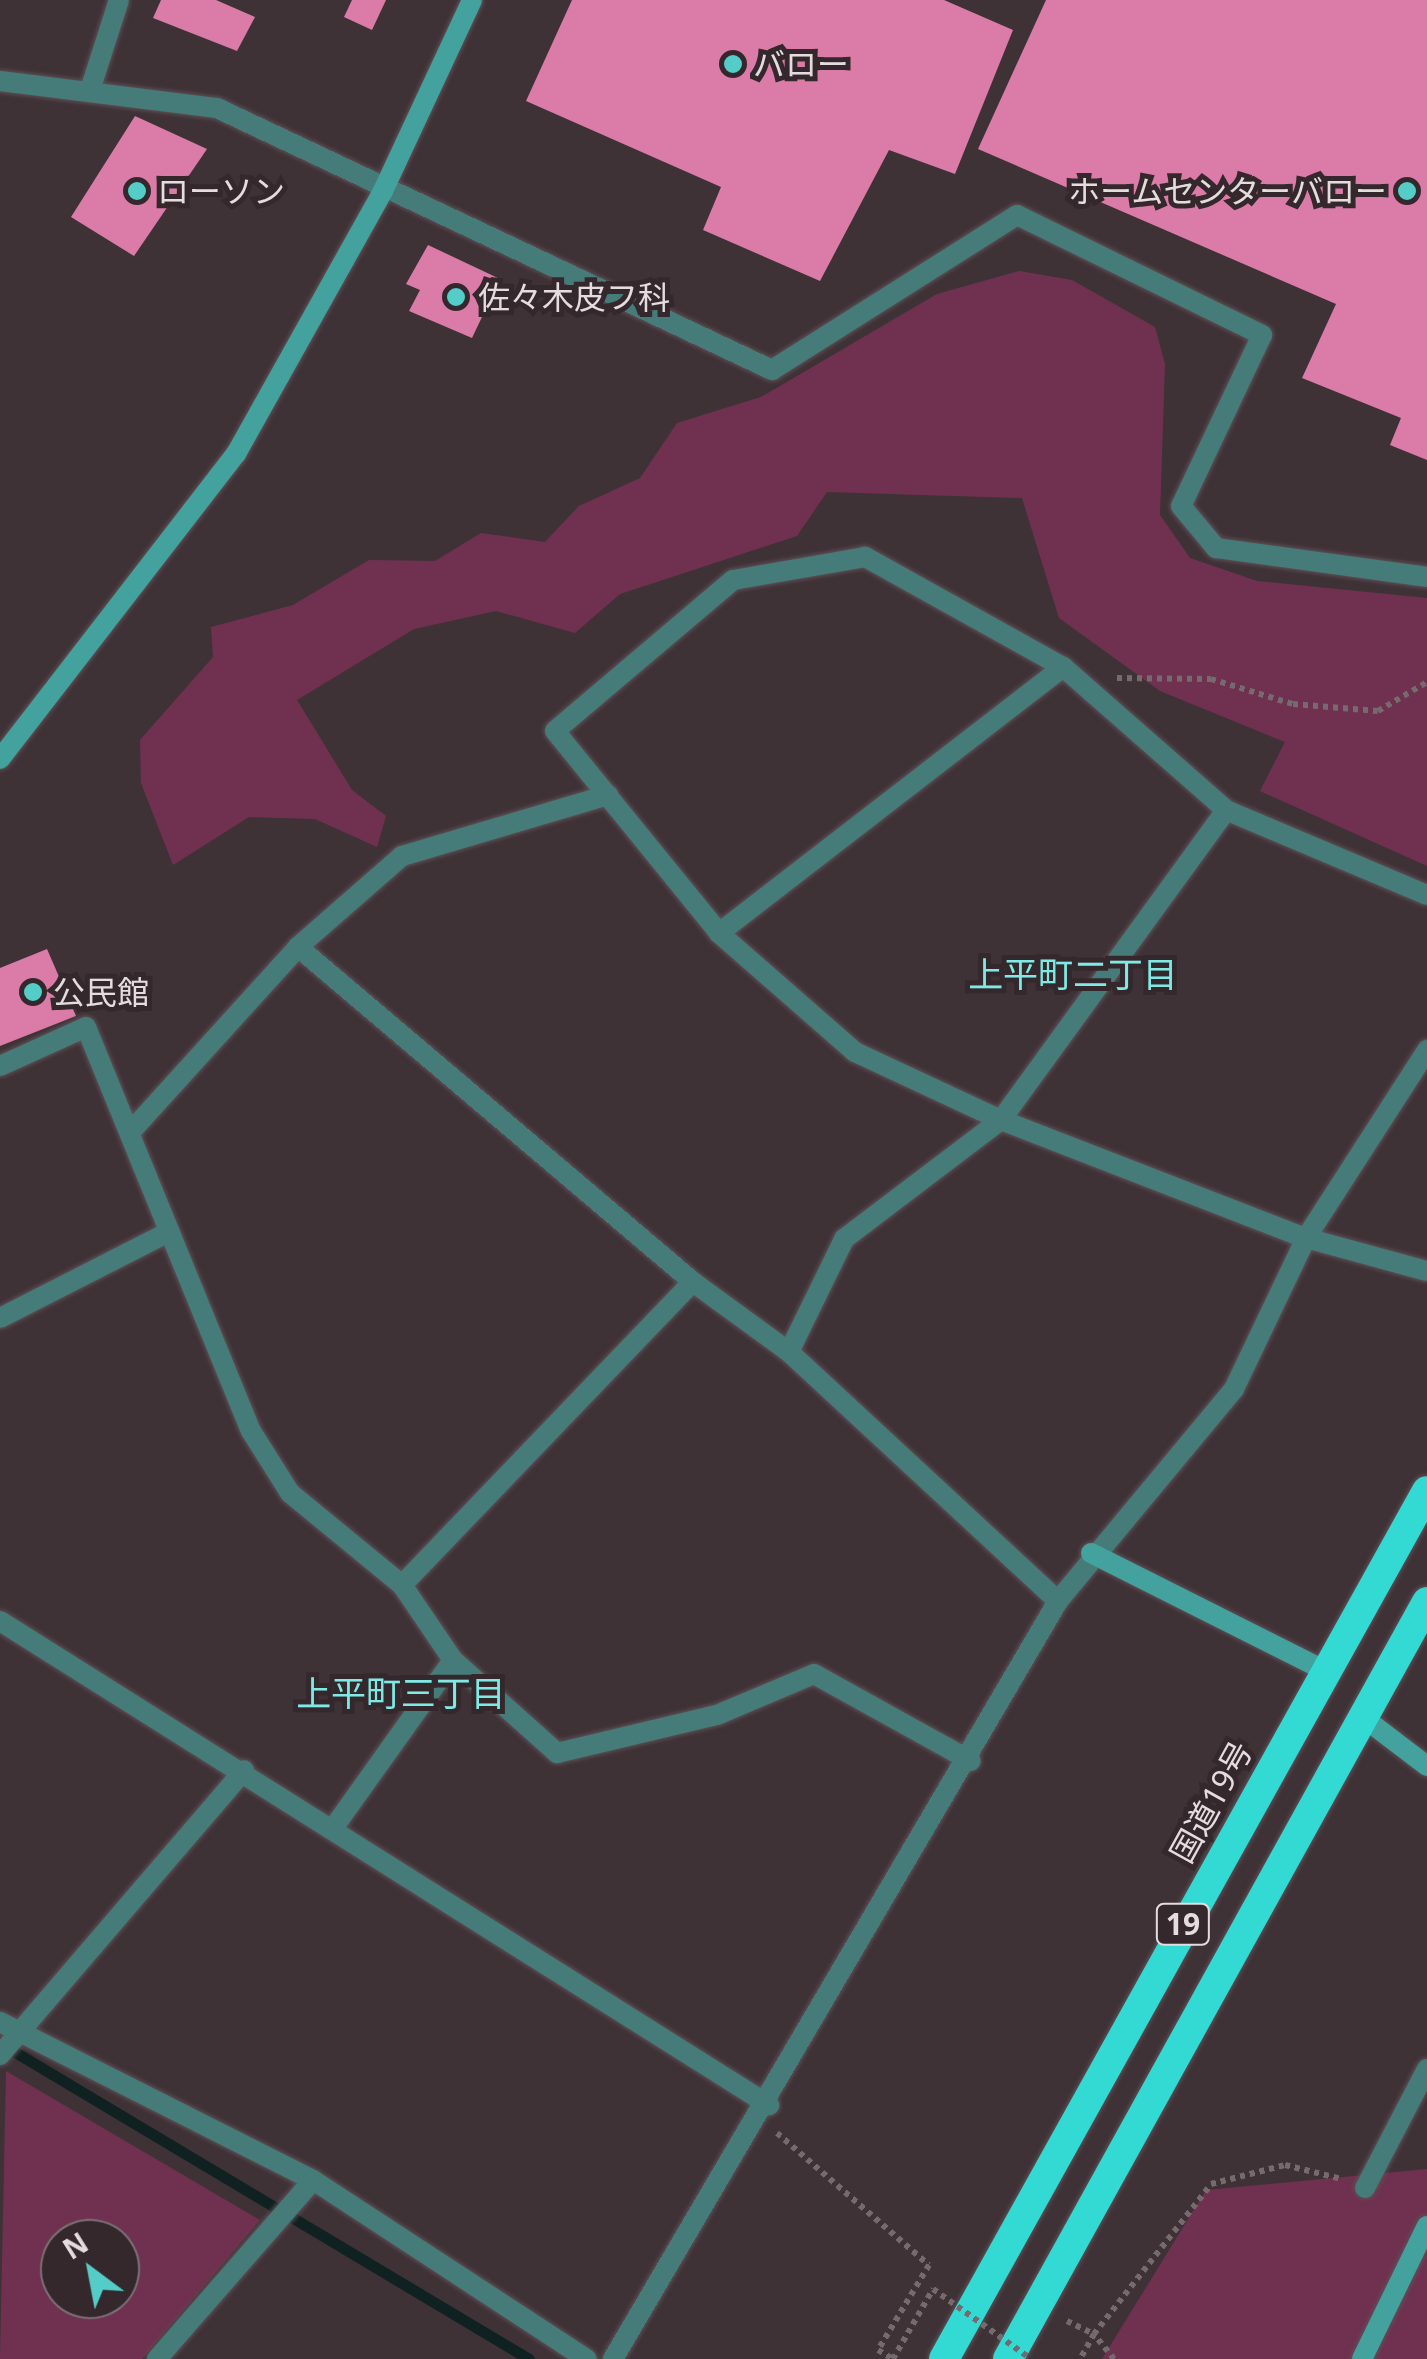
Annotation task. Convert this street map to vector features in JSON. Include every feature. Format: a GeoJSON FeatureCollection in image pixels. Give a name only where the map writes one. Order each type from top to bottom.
{"type":"FeatureCollection","features":[{"type":"Feature","properties":{"kind":"highway","name":"国道19号"},"geometry":{"type":"LineString","coordinates":[[944,2359],[1427,1491]]}},
{"type":"Feature","properties":{"kind":"highway","name":"19"},"geometry":{"type":"LineString","coordinates":[[1008,2359],[1427,1602]]}},
{"type":"Feature","properties":{"kind":"street"},"geometry":{"type":"LineString","coordinates":[[91,86],[119,0]]}},
{"type":"Feature","properties":{"kind":"street"},"geometry":{"type":"LineString","coordinates":[[5,745],[236,454],[383,191],[472,0]]}},
{"type":"Feature","properties":{"kind":"street"},"geometry":{"type":"LineString","coordinates":[[0,81],[91,86],[217,108],[383,191],[772,370],[1017,214],[1262,335],[1181,506],[1216,548],[1427,576]]}},
{"type":"Feature","properties":{"kind":"street"},"geometry":{"type":"LineString","coordinates":[[1427,895],[1226,810],[1063,666],[865,557],[733,580],[555,731],[718,933],[855,1052],[1000,1120],[1306,1238],[1427,1271]]}},
{"type":"Feature","properties":{"kind":"street"},"geometry":{"type":"LineString","coordinates":[[718,933],[1063,666]]}},
{"type":"Feature","properties":{"kind":"street"},"geometry":{"type":"LineString","coordinates":[[134,1128],[298,948],[402,856],[608,796]]}},
{"type":"Feature","properties":{"kind":"street"},"geometry":{"type":"LineString","coordinates":[[789,1352],[844,1239],[1000,1120],[1226,810]]}},
{"type":"Feature","properties":{"kind":"street"},"geometry":{"type":"LineString","coordinates":[[298,948],[693,1282],[789,1352],[1058,1601]]}},
{"type":"Feature","properties":{"kind":"street"},"geometry":{"type":"LineString","coordinates":[[0,1066],[86,1028],[134,1128],[169,1232],[251,1432],[290,1494],[402,1585],[453,1660],[557,1753],[716,1716],[814,1674],[971,1761]]}},
{"type":"Feature","properties":{"kind":"street"},"geometry":{"type":"LineString","coordinates":[[613,2359],[765,2112],[971,1761],[1058,1601],[1091,1553],[1234,1389],[1306,1238],[1427,1050]]}},
{"type":"Feature","properties":{"kind":"street"},"geometry":{"type":"LineString","coordinates":[[0,1318],[169,1232]]}},
{"type":"Feature","properties":{"kind":"street"},"geometry":{"type":"LineString","coordinates":[[402,1585],[693,1282]]}},
{"type":"Feature","properties":{"kind":"street"},"geometry":{"type":"LineString","coordinates":[[1091,1553],[1324,1670]]}},
{"type":"Feature","properties":{"kind":"street"},"geometry":{"type":"LineString","coordinates":[[0,1620],[334,1827],[765,2112]]}},
{"type":"Feature","properties":{"kind":"street"},"geometry":{"type":"LineString","coordinates":[[334,1827],[453,1660]]}},
{"type":"Feature","properties":{"kind":"street"},"geometry":{"type":"LineString","coordinates":[[1364,1718],[1427,1766]]}},
{"type":"Feature","properties":{"kind":"street"},"geometry":{"type":"LineString","coordinates":[[0,2056],[244,1770]]}},
{"type":"Feature","properties":{"kind":"street"},"geometry":{"type":"LineString","coordinates":[[0,2022],[313,2180],[586,2359]]}},
{"type":"Feature","properties":{"kind":"street"},"geometry":{"type":"LineString","coordinates":[[1364,2188],[1427,2069]]}},
{"type":"Feature","properties":{"kind":"street"},"geometry":{"type":"LineString","coordinates":[[157,2359],[313,2180]]}},
{"type":"Feature","properties":{"kind":"street"},"geometry":{"type":"LineString","coordinates":[[1362,2359],[1427,2226]]}},
{"type":"Feature","properties":{"kind":"path"},"geometry":{"type":"LineString","coordinates":[[1090,691],[1124,674],[1211,678],[1293,704],[1378,711],[1427,682]]}},
{"type":"Feature","properties":{"kind":"path"},"geometry":{"type":"LineString","coordinates":[[765,2112],[929,2265],[878,2350],[893,2359],[933,2289],[1030,2359]]}},
{"type":"Feature","properties":{"kind":"path"},"geometry":{"type":"LineString","coordinates":[[1080,2359],[1094,2334],[1211,2184],[1285,2165],[1364,2188]]}},
{"type":"Feature","properties":{"kind":"path"},"geometry":{"type":"LineString","coordinates":[[1065,2320],[1094,2334],[1114,2359]]}},
{"type":"Feature","properties":{"kind":"shaded area"},"geometry":{"type":"Polygon","coordinates":[[[1019,271],[1072,280],[1155,327],[1165,364],[1160,515],[1190,558],[1257,581],[1427,598],[1427,866],[1260,791],[1285,742],[1160,691],[1059,618],[1022,498],[827,492],[797,536],[620,594],[575,633],[496,611],[414,629],[297,700],[352,790],[386,816],[377,847],[315,819],[249,817],[173,865],[141,783],[140,740],[213,657],[211,627],[293,605],[369,560],[435,561],[481,533],[545,542],[579,506],[640,478],[677,423],[761,397],[937,294],[1019,271]]]}},
{"type":"Feature","properties":{"kind":"shaded area"},"geometry":{"type":"Polygon","coordinates":[[[6,2071],[260,2220],[142,2359],[0,2359],[6,2071]]]}},
{"type":"Feature","properties":{"kind":"shaded area"},"geometry":{"type":"Polygon","coordinates":[[[1427,2169],[1427,2359],[1102,2359],[1206,2190],[1427,2169]]]}},
{"type":"Feature","properties":{"kind":"building"},"geometry":{"type":"Polygon","coordinates":[[[161,0],[216,0],[255,17],[237,51],[153,18],[161,0]]]}},
{"type":"Feature","properties":{"kind":"building"},"geometry":{"type":"Polygon","coordinates":[[[352,0],[386,0],[372,30],[344,17],[352,0]]]}},
{"type":"Feature","properties":{"kind":"building"},"geometry":{"type":"Polygon","coordinates":[[[572,0],[944,0],[1013,30],[955,174],[889,150],[820,281],[703,230],[721,187],[526,101],[572,0]]]}},
{"type":"Feature","properties":{"kind":"building"},"geometry":{"type":"Polygon","coordinates":[[[1046,0],[1427,0],[1427,460],[1390,445],[1401,418],[1302,378],[1336,304],[978,149],[1046,0]]]}},
{"type":"Feature","properties":{"kind":"building"},"geometry":{"type":"Polygon","coordinates":[[[135,116],[207,149],[134,256],[71,217],[135,116]]]}},
{"type":"Feature","properties":{"kind":"building"},"geometry":{"type":"Polygon","coordinates":[[[428,245],[500,279],[472,338],[409,311],[420,290],[406,284],[428,245]]]}},
{"type":"Feature","properties":{"kind":"building","name":"公民館"},"geometry":{"type":"Polygon","coordinates":[[[47,949],[76,1016],[0,1046],[0,968],[47,949]]]}},
{"type":"Feature","properties":{"kind":"waterway"},"geometry":{"type":"LineString","coordinates":[[5,2046],[529,2359]]}},
{"type":"Feature","properties":{"kind":"place","name":"バロー"},"geometry":{"type":"Point","coordinates":[733,64]}},
{"type":"Feature","properties":{"kind":"place","name":"ローソン"},"geometry":{"type":"Point","coordinates":[137,191]}},
{"type":"Feature","properties":{"kind":"place","name":"ホームセンターバロー"},"geometry":{"type":"Point","coordinates":[1407,191]}},
{"type":"Feature","properties":{"kind":"place","name":"佐々木皮フ科"},"geometry":{"type":"Point","coordinates":[456,297]}},
{"type":"Feature","properties":{"kind":"place","name":"公民館"},"geometry":{"type":"Point","coordinates":[33,992]}},
{"type":"Feature","properties":{"kind":"district","name":"上平町二丁目"},"geometry":{"type":"Point","coordinates":[1073,974]}},
{"type":"Feature","properties":{"kind":"district","name":"上平町三丁目"},"geometry":{"type":"Point","coordinates":[401,1693]}}]}
